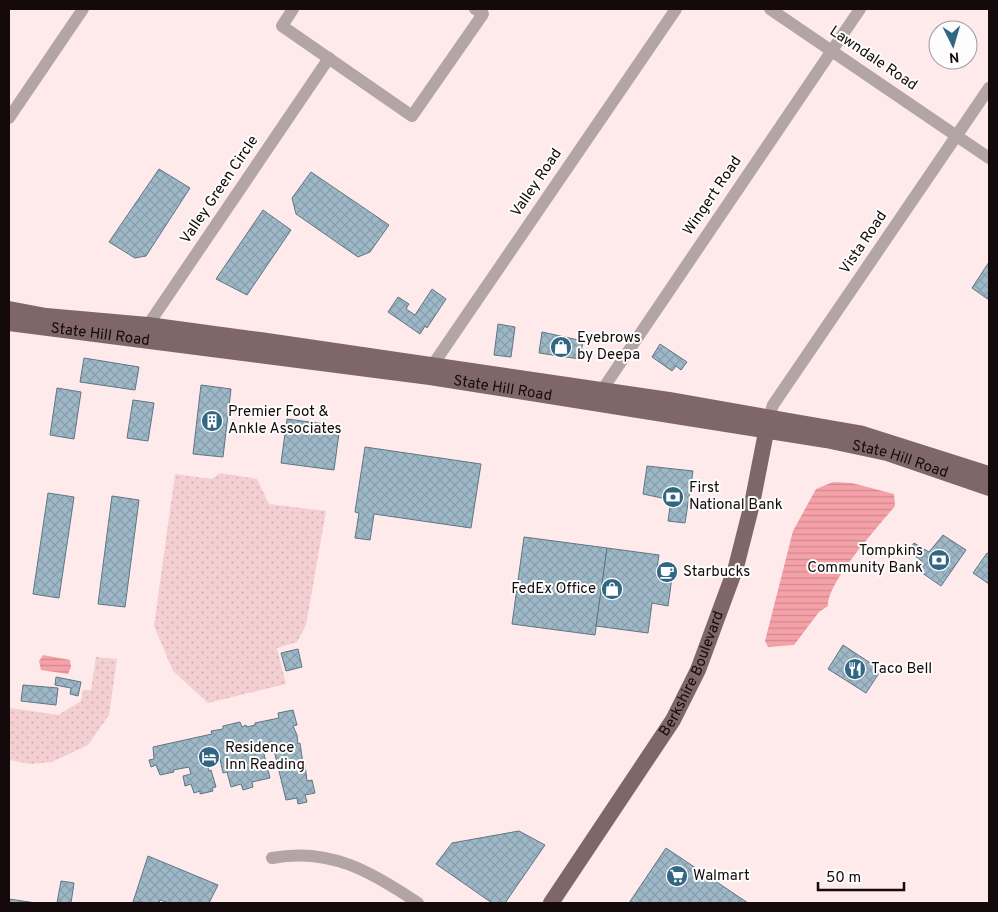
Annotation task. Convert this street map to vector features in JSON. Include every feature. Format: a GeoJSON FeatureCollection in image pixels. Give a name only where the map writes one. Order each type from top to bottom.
{"type":"FeatureCollection","features":[{"type":"Feature","properties":{"kind":"main road","name":"State Hill Road"},"geometry":{"type":"LineString","coordinates":[[9,309],[46,316],[148,325],[431,372],[597,396],[767,424],[863,434],[989,474]]}},
{"type":"Feature","properties":{"kind":"main road","name":"State Hill Road"},"geometry":{"type":"LineString","coordinates":[[9,323],[143,342],[431,372]]}},
{"type":"Feature","properties":{"kind":"main road","name":"State Hill Road"},"geometry":{"type":"LineString","coordinates":[[767,424],[826,440],[887,453],[989,488]]}},
{"type":"Feature","properties":{"kind":"main road","name":"Berkshire Boulevard"},"geometry":{"type":"LineString","coordinates":[[551,903],[673,720],[692,683],[714,631],[736,567],[752,504],[767,424]]}},
{"type":"Feature","properties":{"kind":"street"},"geometry":{"type":"LineString","coordinates":[[9,118],[83,9]]}},
{"type":"Feature","properties":{"kind":"street"},"geometry":{"type":"LineString","coordinates":[[293,9],[282,26],[412,116],[483,14],[475,9]]}},
{"type":"Feature","properties":{"kind":"street","name":"Valley Road"},"geometry":{"type":"LineString","coordinates":[[431,372],[676,9]]}},
{"type":"Feature","properties":{"kind":"street","name":"Lawndale Road"},"geometry":{"type":"LineString","coordinates":[[770,9],[989,158]]}},
{"type":"Feature","properties":{"kind":"street","name":"Wingert Road"},"geometry":{"type":"LineString","coordinates":[[597,396],[860,9]]}},
{"type":"Feature","properties":{"kind":"street","name":"Valley Green Circle"},"geometry":{"type":"LineString","coordinates":[[143,342],[148,325],[329,58]]}},
{"type":"Feature","properties":{"kind":"street","name":"Vista Road"},"geometry":{"type":"LineString","coordinates":[[767,424],[773,405],[989,88]]}},
{"type":"Feature","properties":{"kind":"street"},"geometry":{"type":"LineString","coordinates":[[272,858],[305,855],[344,862],[371,873],[418,903]]}},
{"type":"Feature","properties":{"kind":"shaded area"},"geometry":{"type":"Polygon","coordinates":[[[220,473],[257,479],[269,504],[326,511],[306,625],[297,642],[277,648],[286,684],[208,703],[173,671],[154,626],[175,474],[212,479],[220,473]]]}},
{"type":"Feature","properties":{"kind":"shaded area"},"geometry":{"type":"Polygon","coordinates":[[[833,482],[852,483],[894,494],[895,506],[866,540],[845,569],[830,595],[828,606],[819,612],[794,645],[768,647],[765,641],[793,531],[816,489],[833,482]]]}},
{"type":"Feature","properties":{"kind":"shaded area"},"geometry":{"type":"Polygon","coordinates":[[[43,655],[70,660],[71,667],[68,674],[41,670],[39,661],[43,655]]]}},
{"type":"Feature","properties":{"kind":"shaded area"},"geometry":{"type":"Polygon","coordinates":[[[96,657],[117,659],[109,715],[88,745],[52,762],[31,764],[9,760],[10,708],[58,715],[81,701],[83,690],[91,690],[96,657]]]}},
{"type":"Feature","properties":{"kind":"building"},"geometry":{"type":"Polygon","coordinates":[[[159,169],[190,188],[146,256],[135,258],[109,242],[159,169]]]}},
{"type":"Feature","properties":{"kind":"building"},"geometry":{"type":"Polygon","coordinates":[[[311,172],[389,225],[370,252],[358,257],[296,214],[292,198],[311,172]]]}},
{"type":"Feature","properties":{"kind":"building"},"geometry":{"type":"Polygon","coordinates":[[[263,210],[291,230],[247,295],[216,279],[263,210]]]}},
{"type":"Feature","properties":{"kind":"building"},"geometry":{"type":"Polygon","coordinates":[[[989,262],[989,300],[972,288],[989,262]]]}},
{"type":"Feature","properties":{"kind":"building"},"geometry":{"type":"Polygon","coordinates":[[[432,289],[446,299],[427,328],[425,326],[420,334],[388,312],[398,297],[409,304],[406,309],[415,315],[432,289]]]}},
{"type":"Feature","properties":{"kind":"building"},"geometry":{"type":"Polygon","coordinates":[[[498,324],[515,327],[511,357],[494,355],[498,324]]]}},
{"type":"Feature","properties":{"kind":"building","name":"Eyebrows by Deepa"},"geometry":{"type":"Polygon","coordinates":[[[542,332],[583,341],[580,359],[539,353],[542,332]]]}},
{"type":"Feature","properties":{"kind":"building"},"geometry":{"type":"Polygon","coordinates":[[[660,344],[687,362],[681,370],[676,366],[672,371],[652,357],[660,344]]]}},
{"type":"Feature","properties":{"kind":"building"},"geometry":{"type":"Polygon","coordinates":[[[84,358],[139,367],[135,390],[80,382],[84,358]]]}},
{"type":"Feature","properties":{"kind":"building","name":"Premier Foot & Ankle Associates"},"geometry":{"type":"Polygon","coordinates":[[[201,385],[231,389],[223,457],[193,454],[201,385]]]}},
{"type":"Feature","properties":{"kind":"building"},"geometry":{"type":"Polygon","coordinates":[[[57,388],[81,392],[74,439],[50,435],[57,388]]]}},
{"type":"Feature","properties":{"kind":"building"},"geometry":{"type":"Polygon","coordinates":[[[133,400],[154,403],[148,441],[127,438],[133,400]]]}},
{"type":"Feature","properties":{"kind":"building"},"geometry":{"type":"Polygon","coordinates":[[[287,419],[340,426],[334,470],[281,463],[287,419]]]}},
{"type":"Feature","properties":{"kind":"building"},"geometry":{"type":"Polygon","coordinates":[[[365,447],[481,464],[471,528],[374,514],[370,540],[355,538],[359,513],[355,512],[365,447]]]}},
{"type":"Feature","properties":{"kind":"building","name":"First National Bank"},"geometry":{"type":"Polygon","coordinates":[[[647,466],[693,471],[685,523],[668,521],[671,500],[643,494],[647,466]]]}},
{"type":"Feature","properties":{"kind":"building"},"geometry":{"type":"Polygon","coordinates":[[[48,493],[74,497],[59,598],[33,594],[48,493]]]}},
{"type":"Feature","properties":{"kind":"building"},"geometry":{"type":"Polygon","coordinates":[[[112,496],[139,500],[125,607],[98,604],[112,496]]]}},
{"type":"Feature","properties":{"kind":"building","name":"Tompkins Community Bank"},"geometry":{"type":"Polygon","coordinates":[[[943,535],[966,550],[941,586],[918,570],[923,562],[908,551],[914,543],[929,552],[943,535]]]}},
{"type":"Feature","properties":{"kind":"building"},"geometry":{"type":"Polygon","coordinates":[[[524,537],[607,548],[595,635],[512,624],[524,537]]]}},
{"type":"Feature","properties":{"kind":"building"},"geometry":{"type":"Polygon","coordinates":[[[607,548],[659,555],[657,568],[673,570],[668,606],[652,603],[648,633],[596,626],[607,548]]]}},
{"type":"Feature","properties":{"kind":"building"},"geometry":{"type":"Polygon","coordinates":[[[987,553],[989,554],[989,584],[973,573],[987,553]]]}},
{"type":"Feature","properties":{"kind":"building","name":"Taco Bell"},"geometry":{"type":"Polygon","coordinates":[[[843,645],[881,670],[866,693],[828,669],[843,645]]]}},
{"type":"Feature","properties":{"kind":"building"},"geometry":{"type":"Polygon","coordinates":[[[298,649],[302,667],[286,671],[281,653],[298,649]]]}},
{"type":"Feature","properties":{"kind":"building"},"geometry":{"type":"Polygon","coordinates":[[[56,677],[81,682],[78,696],[70,694],[71,688],[55,685],[56,677]]]}},
{"type":"Feature","properties":{"kind":"building"},"geometry":{"type":"Polygon","coordinates":[[[23,685],[58,688],[56,705],[21,701],[23,685]]]}},
{"type":"Feature","properties":{"kind":"building","name":"Residence Inn Reading"},"geometry":{"type":"Polygon","coordinates":[[[293,710],[297,725],[293,726],[298,744],[300,743],[307,781],[312,780],[315,793],[305,795],[307,802],[298,804],[297,798],[286,800],[272,742],[266,743],[268,749],[263,750],[270,778],[252,782],[253,787],[243,790],[241,784],[231,787],[227,772],[223,773],[220,759],[218,758],[207,763],[216,787],[212,788],[213,791],[200,794],[200,791],[194,793],[191,784],[185,786],[183,776],[191,774],[189,767],[160,775],[156,765],[151,767],[149,760],[154,759],[153,747],[212,734],[211,731],[223,729],[223,726],[240,722],[242,727],[255,725],[255,723],[279,718],[278,713],[293,710]]]}},
{"type":"Feature","properties":{"kind":"building"},"geometry":{"type":"Polygon","coordinates":[[[519,831],[545,845],[505,903],[492,903],[436,864],[452,843],[519,831]]]}},
{"type":"Feature","properties":{"kind":"building","name":"Walmart"},"geometry":{"type":"Polygon","coordinates":[[[666,848],[748,903],[629,903],[666,848]]]}},
{"type":"Feature","properties":{"kind":"building"},"geometry":{"type":"Polygon","coordinates":[[[148,856],[218,885],[209,903],[169,903],[160,900],[159,903],[133,902],[148,856]]]}},
{"type":"Feature","properties":{"kind":"building"},"geometry":{"type":"Polygon","coordinates":[[[61,881],[74,883],[71,903],[57,903],[61,881]]]}},
{"type":"Feature","properties":{"kind":"building"},"geometry":{"type":"Polygon","coordinates":[[[9,899],[36,903],[9,903],[9,899]]]}},
{"type":"Feature","properties":{"kind":"place","name":"Eyebrows by Deepa"},"geometry":{"type":"Point","coordinates":[561,347]}},
{"type":"Feature","properties":{"kind":"place","name":"Premier Foot & Ankle Associates"},"geometry":{"type":"Point","coordinates":[212,421]}},
{"type":"Feature","properties":{"kind":"place","name":"First National Bank"},"geometry":{"type":"Point","coordinates":[673,497]}},
{"type":"Feature","properties":{"kind":"place","name":"Tompkins Community Bank"},"geometry":{"type":"Point","coordinates":[939,560]}},
{"type":"Feature","properties":{"kind":"place","name":"Starbucks"},"geometry":{"type":"Point","coordinates":[667,572]}},
{"type":"Feature","properties":{"kind":"place","name":"FedEx Office"},"geometry":{"type":"Point","coordinates":[612,589]}},
{"type":"Feature","properties":{"kind":"place","name":"Taco Bell"},"geometry":{"type":"Point","coordinates":[855,669]}},
{"type":"Feature","properties":{"kind":"place","name":"Residence Inn Reading"},"geometry":{"type":"Point","coordinates":[209,757]}},
{"type":"Feature","properties":{"kind":"place","name":"Walmart"},"geometry":{"type":"Point","coordinates":[677,876]}}]}
